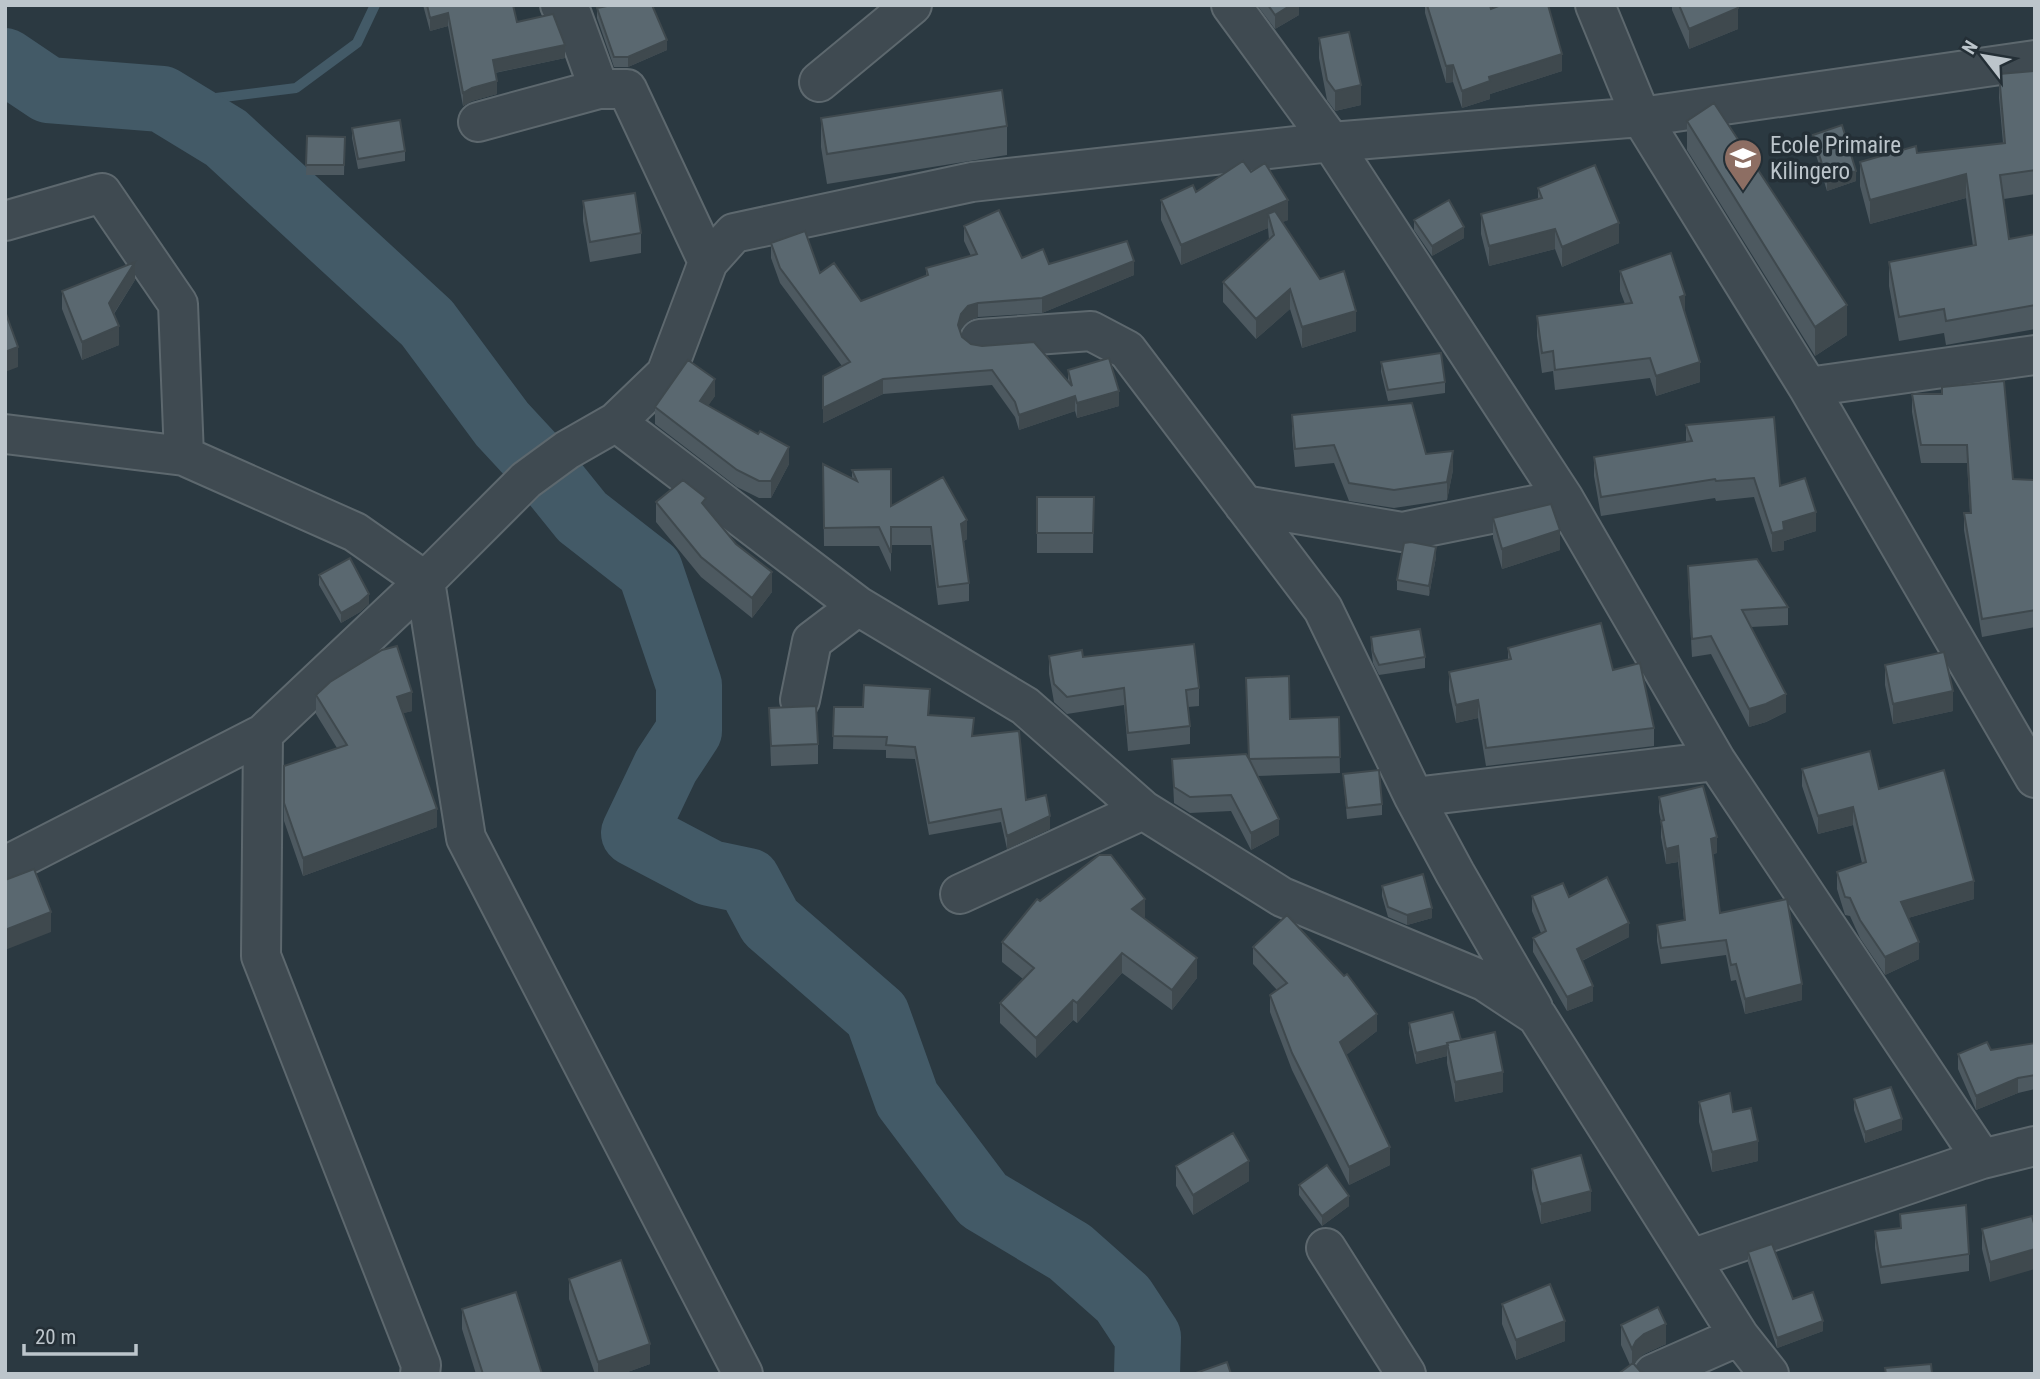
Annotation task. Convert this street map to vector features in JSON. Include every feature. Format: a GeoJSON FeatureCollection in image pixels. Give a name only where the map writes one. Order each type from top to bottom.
{"type":"FeatureCollection","features":[{"type":"Feature","properties":{"kind":"street"},"geometry":{"type":"LineString","coordinates":[[560,5],[572,15],[599,89]]}},
{"type":"Feature","properties":{"kind":"street"},"geometry":{"type":"LineString","coordinates":[[820,82],[912,5]]}},
{"type":"Feature","properties":{"kind":"street"},"geometry":{"type":"LineString","coordinates":[[1231,5],[1331,142],[1564,499],[1716,761],[1982,1159]]}},
{"type":"Feature","properties":{"kind":"street"},"geometry":{"type":"LineString","coordinates":[[1595,5],[1641,117],[1808,387],[2035,778]]}},
{"type":"Feature","properties":{"kind":"street"},"geometry":{"type":"LineString","coordinates":[[6,865],[264,734],[425,581],[526,480],[566,450],[616,422],[666,374],[708,262],[734,233],[972,183],[1331,142],[1641,117],[2035,60]]}},
{"type":"Feature","properties":{"kind":"street"},"geometry":{"type":"LineString","coordinates":[[478,122],[599,89],[627,89],[708,262]]}},
{"type":"Feature","properties":{"kind":"street"},"geometry":{"type":"LineString","coordinates":[[5,221],[102,193],[178,304],[184,456]]}},
{"type":"Feature","properties":{"kind":"street"},"geometry":{"type":"LineString","coordinates":[[980,339],[1090,331],[1127,350],[1323,608],[1414,797],[1538,1016],[1739,1336],[1769,1374]]}},
{"type":"Feature","properties":{"kind":"street"},"geometry":{"type":"LineString","coordinates":[[1808,387],[2035,355]]}},
{"type":"Feature","properties":{"kind":"street"},"geometry":{"type":"LineString","coordinates":[[616,422],[858,606],[1024,706],[1143,810],[1282,897],[1484,981],[1538,1016]]}},
{"type":"Feature","properties":{"kind":"street"},"geometry":{"type":"LineString","coordinates":[[5,434],[184,456],[355,532],[425,581],[466,838],[743,1374]]}},
{"type":"Feature","properties":{"kind":"street"},"geometry":{"type":"LineString","coordinates":[[1244,505],[1402,532],[1564,499]]}},
{"type":"Feature","properties":{"kind":"street"},"geometry":{"type":"LineString","coordinates":[[800,700],[812,641],[858,606]]}},
{"type":"Feature","properties":{"kind":"street"},"geometry":{"type":"LineString","coordinates":[[264,734],[261,957],[421,1365],[420,1374]]}},
{"type":"Feature","properties":{"kind":"street"},"geometry":{"type":"LineString","coordinates":[[1414,797],[1716,761]]}},
{"type":"Feature","properties":{"kind":"street"},"geometry":{"type":"LineString","coordinates":[[960,894],[1143,810]]}},
{"type":"Feature","properties":{"kind":"street"},"geometry":{"type":"LineString","coordinates":[[1691,1259],[1982,1159],[2035,1146]]}},
{"type":"Feature","properties":{"kind":"street"},"geometry":{"type":"LineString","coordinates":[[1326,1248],[1406,1374]]}},
{"type":"Feature","properties":{"kind":"street"},"geometry":{"type":"LineString","coordinates":[[1653,1374],[1739,1336]]}},
{"type":"Feature","properties":{"kind":"building"},"geometry":{"type":"Polygon","coordinates":[[[427,5],[513,5],[517,22],[553,14],[565,45],[493,60],[497,81],[463,93],[448,13],[430,18],[427,5]]]}},
{"type":"Feature","properties":{"kind":"building"},"geometry":{"type":"Polygon","coordinates":[[[612,5],[652,5],[667,40],[628,57],[614,57],[597,8],[612,5]]]}},
{"type":"Feature","properties":{"kind":"building"},"geometry":{"type":"Polygon","coordinates":[[[1268,5],[1291,5],[1275,15],[1268,5]]]}},
{"type":"Feature","properties":{"kind":"building"},"geometry":{"type":"Polygon","coordinates":[[[1427,5],[1490,5],[1491,9],[1501,5],[1548,5],[1562,54],[1489,77],[1490,81],[1462,91],[1453,65],[1446,66],[1427,5]]]}},
{"type":"Feature","properties":{"kind":"building"},"geometry":{"type":"Polygon","coordinates":[[[1679,5],[1737,5],[1738,8],[1689,29],[1679,5]]]}},
{"type":"Feature","properties":{"kind":"building"},"geometry":{"type":"Polygon","coordinates":[[[1349,32],[1361,85],[1335,91],[1327,80],[1319,38],[1349,32]]]}},
{"type":"Feature","properties":{"kind":"building"},"geometry":{"type":"Polygon","coordinates":[[[2035,71],[2035,170],[2000,175],[2009,239],[2035,234],[2035,305],[1946,321],[1944,309],[1899,317],[1889,262],[1976,245],[1966,174],[1870,200],[1860,162],[1916,146],[1917,153],[2005,143],[1999,74],[2035,71]]]}},
{"type":"Feature","properties":{"kind":"building"},"geometry":{"type":"Polygon","coordinates":[[[1002,90],[1007,126],[827,154],[821,118],[1002,90]]]}},
{"type":"Feature","properties":{"kind":"building"},"geometry":{"type":"Polygon","coordinates":[[[1714,103],[1847,305],[1815,327],[1687,121],[1714,103]]]}},
{"type":"Feature","properties":{"kind":"building"},"geometry":{"type":"Polygon","coordinates":[[[400,120],[405,151],[358,159],[352,128],[400,120]]]}},
{"type":"Feature","properties":{"kind":"building"},"geometry":{"type":"Polygon","coordinates":[[[1842,125],[1856,171],[1827,180],[1813,135],[1842,125]]]}},
{"type":"Feature","properties":{"kind":"building"},"geometry":{"type":"Polygon","coordinates":[[[307,136],[345,137],[344,165],[306,165],[307,136]]]}},
{"type":"Feature","properties":{"kind":"building"},"geometry":{"type":"Polygon","coordinates":[[[1243,161],[1251,172],[1265,163],[1288,200],[1181,245],[1161,200],[1193,185],[1196,192],[1243,161]]]}},
{"type":"Feature","properties":{"kind":"building"},"geometry":{"type":"Polygon","coordinates":[[[1595,165],[1619,223],[1562,247],[1555,229],[1489,246],[1481,214],[1542,198],[1538,188],[1595,165]]]}},
{"type":"Feature","properties":{"kind":"building"},"geometry":{"type":"Polygon","coordinates":[[[635,193],[641,233],[590,242],[583,201],[635,193]]]}},
{"type":"Feature","properties":{"kind":"building"},"geometry":{"type":"Polygon","coordinates":[[[1449,200],[1464,227],[1432,246],[1414,220],[1449,200]]]}},
{"type":"Feature","properties":{"kind":"building"},"geometry":{"type":"Polygon","coordinates":[[[999,210],[1022,258],[1043,249],[1049,264],[1127,241],[1134,261],[1042,298],[968,306],[961,314],[958,325],[962,337],[971,344],[982,346],[1034,342],[1072,386],[1068,370],[1109,358],[1119,391],[1077,403],[1075,396],[1019,415],[1015,402],[992,370],[883,379],[823,408],[823,376],[850,362],[780,268],[771,243],[805,231],[820,273],[834,263],[861,301],[928,275],[926,268],[977,254],[964,226],[999,210]]]}},
{"type":"Feature","properties":{"kind":"building"},"geometry":{"type":"Polygon","coordinates":[[[1275,211],[1320,279],[1344,271],[1356,311],[1302,327],[1290,289],[1256,319],[1223,282],[1274,235],[1268,214],[1275,211]]]}},
{"type":"Feature","properties":{"kind":"building"},"geometry":{"type":"Polygon","coordinates":[[[1671,253],[1685,295],[1680,297],[1700,362],[1656,376],[1650,358],[1555,370],[1553,351],[1542,353],[1537,316],[1632,303],[1620,271],[1671,253]]]}},
{"type":"Feature","properties":{"kind":"building"},"geometry":{"type":"Polygon","coordinates":[[[135,262],[109,303],[119,326],[82,342],[62,291],[135,262]]]}},
{"type":"Feature","properties":{"kind":"building"},"geometry":{"type":"Polygon","coordinates":[[[5,311],[18,347],[5,352],[5,311]]]}},
{"type":"Feature","properties":{"kind":"building"},"geometry":{"type":"Polygon","coordinates":[[[1441,353],[1445,382],[1388,390],[1381,362],[1441,353]]]}},
{"type":"Feature","properties":{"kind":"building"},"geometry":{"type":"Polygon","coordinates":[[[688,360],[715,379],[700,401],[758,434],[760,431],[789,447],[771,481],[759,481],[737,470],[655,407],[688,360]]]}},
{"type":"Feature","properties":{"kind":"building"},"geometry":{"type":"Polygon","coordinates":[[[2004,381],[2013,479],[2035,480],[2035,610],[1982,619],[1964,513],[1971,513],[1967,445],[1921,445],[1912,394],[1942,394],[1942,387],[2004,381]]]}},
{"type":"Feature","properties":{"kind":"building"},"geometry":{"type":"Polygon","coordinates":[[[1412,403],[1426,454],[1453,451],[1447,482],[1394,490],[1349,483],[1334,445],[1295,449],[1292,415],[1412,403]]]}},
{"type":"Feature","properties":{"kind":"building"},"geometry":{"type":"Polygon","coordinates":[[[1774,417],[1780,486],[1805,478],[1816,512],[1783,522],[1784,530],[1772,533],[1754,478],[1715,479],[1601,497],[1594,457],[1692,441],[1686,425],[1774,417]]]}},
{"type":"Feature","properties":{"kind":"building"},"geometry":{"type":"Polygon","coordinates":[[[823,464],[857,481],[852,470],[891,469],[891,506],[943,477],[967,520],[961,524],[969,583],[938,587],[931,527],[891,527],[891,553],[879,527],[824,528],[823,464]]]}},
{"type":"Feature","properties":{"kind":"building"},"geometry":{"type":"Polygon","coordinates":[[[683,480],[706,498],[702,503],[736,544],[772,572],[752,598],[701,557],[656,502],[683,480]]]}},
{"type":"Feature","properties":{"kind":"building"},"geometry":{"type":"Polygon","coordinates":[[[1037,497],[1094,497],[1093,533],[1037,533],[1037,497]]]}},
{"type":"Feature","properties":{"kind":"building"},"geometry":{"type":"Polygon","coordinates":[[[1551,504],[1560,530],[1502,549],[1493,518],[1551,504]]]}},
{"type":"Feature","properties":{"kind":"building"},"geometry":{"type":"Polygon","coordinates":[[[1404,543],[1436,547],[1429,586],[1397,580],[1404,543]]]}},
{"type":"Feature","properties":{"kind":"building"},"geometry":{"type":"Polygon","coordinates":[[[350,558],[369,594],[341,613],[319,575],[350,558]]]}},
{"type":"Feature","properties":{"kind":"building"},"geometry":{"type":"Polygon","coordinates":[[[1757,559],[1788,607],[1742,610],[1786,694],[1749,709],[1711,636],[1692,639],[1688,566],[1757,559]]]}},
{"type":"Feature","properties":{"kind":"building"},"geometry":{"type":"Polygon","coordinates":[[[1601,623],[1613,670],[1640,663],[1654,728],[1486,748],[1478,700],[1456,705],[1449,672],[1511,659],[1508,648],[1601,623]]]}},
{"type":"Feature","properties":{"kind":"building"},"geometry":{"type":"Polygon","coordinates":[[[1420,629],[1425,657],[1379,665],[1373,652],[1371,637],[1420,629]]]}},
{"type":"Feature","properties":{"kind":"building"},"geometry":{"type":"Polygon","coordinates":[[[1194,644],[1199,688],[1186,690],[1190,726],[1128,733],[1124,688],[1067,697],[1054,684],[1049,656],[1082,650],[1083,657],[1194,644]]]}},
{"type":"Feature","properties":{"kind":"building"},"geometry":{"type":"Polygon","coordinates":[[[397,646],[412,692],[397,697],[437,809],[303,858],[284,803],[284,766],[347,745],[316,695],[330,682],[382,650],[397,646]]]}},
{"type":"Feature","properties":{"kind":"building"},"geometry":{"type":"Polygon","coordinates":[[[1944,652],[1953,691],[1893,704],[1885,665],[1944,652]]]}},
{"type":"Feature","properties":{"kind":"building"},"geometry":{"type":"Polygon","coordinates":[[[1289,676],[1290,719],[1339,717],[1340,757],[1249,759],[1246,678],[1289,676]]]}},
{"type":"Feature","properties":{"kind":"building"},"geometry":{"type":"Polygon","coordinates":[[[864,685],[930,689],[928,715],[974,718],[972,736],[1019,731],[1026,800],[1046,795],[1050,816],[1007,836],[1001,809],[929,823],[915,747],[886,745],[887,737],[833,736],[834,707],[863,707],[864,685]]]}},
{"type":"Feature","properties":{"kind":"building"},"geometry":{"type":"Polygon","coordinates":[[[816,706],[818,744],[771,746],[769,708],[816,706]]]}},
{"type":"Feature","properties":{"kind":"building"},"geometry":{"type":"Polygon","coordinates":[[[1870,751],[1879,789],[1944,770],[1974,881],[1901,902],[1919,942],[1885,957],[1860,920],[1850,898],[1845,897],[1837,872],[1866,862],[1853,807],[1818,816],[1802,769],[1870,751]]]}},
{"type":"Feature","properties":{"kind":"building"},"geometry":{"type":"Polygon","coordinates":[[[1246,754],[1279,819],[1251,833],[1231,795],[1190,797],[1174,787],[1172,759],[1246,754]]]}},
{"type":"Feature","properties":{"kind":"building"},"geometry":{"type":"Polygon","coordinates":[[[1379,770],[1382,804],[1347,808],[1343,774],[1379,770]]]}},
{"type":"Feature","properties":{"kind":"building"},"geometry":{"type":"Polygon","coordinates":[[[1703,786],[1717,837],[1711,839],[1720,913],[1787,899],[1802,984],[1745,999],[1736,964],[1731,965],[1726,940],[1661,948],[1657,925],[1685,920],[1678,846],[1666,849],[1659,797],[1703,786]]]}},
{"type":"Feature","properties":{"kind":"building"},"geometry":{"type":"Polygon","coordinates":[[[1099,855],[1111,855],[1145,899],[1132,909],[1197,958],[1172,990],[1122,953],[1077,1003],[1073,1000],[1036,1038],[1000,1003],[1034,968],[1002,942],[1037,899],[1040,901],[1099,855]]]}},
{"type":"Feature","properties":{"kind":"building"},"geometry":{"type":"Polygon","coordinates":[[[34,869],[51,912],[5,930],[5,880],[34,869]]]}},
{"type":"Feature","properties":{"kind":"building"},"geometry":{"type":"Polygon","coordinates":[[[1423,874],[1432,908],[1407,915],[1388,907],[1382,886],[1423,874]]]}},
{"type":"Feature","properties":{"kind":"building"},"geometry":{"type":"Polygon","coordinates":[[[1607,877],[1629,923],[1577,949],[1593,986],[1567,997],[1533,938],[1546,931],[1532,896],[1563,883],[1569,897],[1607,877]]]}},
{"type":"Feature","properties":{"kind":"building"},"geometry":{"type":"Polygon","coordinates":[[[1287,915],[1344,976],[1347,974],[1377,1014],[1340,1042],[1390,1147],[1349,1167],[1292,1053],[1270,995],[1287,983],[1253,947],[1287,915]]]}},
{"type":"Feature","properties":{"kind":"building"},"geometry":{"type":"Polygon","coordinates":[[[1453,1012],[1461,1040],[1416,1053],[1409,1023],[1453,1012]]]}},
{"type":"Feature","properties":{"kind":"building"},"geometry":{"type":"Polygon","coordinates":[[[1495,1032],[1503,1072],[1455,1082],[1447,1043],[1495,1032]]]}},
{"type":"Feature","properties":{"kind":"building"},"geometry":{"type":"Polygon","coordinates":[[[1987,1042],[1991,1050],[2035,1043],[2035,1075],[2018,1078],[1976,1096],[1958,1054],[1987,1042]]]}},
{"type":"Feature","properties":{"kind":"building"},"geometry":{"type":"Polygon","coordinates":[[[1891,1087],[1902,1119],[1865,1132],[1854,1099],[1891,1087]]]}},
{"type":"Feature","properties":{"kind":"building"},"geometry":{"type":"Polygon","coordinates":[[[1730,1093],[1733,1112],[1751,1108],[1758,1141],[1712,1152],[1699,1102],[1730,1093]]]}},
{"type":"Feature","properties":{"kind":"building"},"geometry":{"type":"Polygon","coordinates":[[[1233,1133],[1249,1161],[1193,1195],[1176,1166],[1233,1133]]]}},
{"type":"Feature","properties":{"kind":"building"},"geometry":{"type":"Polygon","coordinates":[[[1581,1155],[1591,1191],[1541,1204],[1532,1169],[1581,1155]]]}},
{"type":"Feature","properties":{"kind":"building"},"geometry":{"type":"Polygon","coordinates":[[[1327,1165],[1349,1196],[1322,1216],[1299,1185],[1327,1165]]]}},
{"type":"Feature","properties":{"kind":"building"},"geometry":{"type":"Polygon","coordinates":[[[1966,1205],[1969,1254],[1881,1267],[1875,1231],[1901,1228],[1900,1214],[1966,1205]]]}},
{"type":"Feature","properties":{"kind":"building"},"geometry":{"type":"Polygon","coordinates":[[[2032,1216],[2035,1249],[1990,1262],[1982,1229],[2032,1216]]]}},
{"type":"Feature","properties":{"kind":"building"},"geometry":{"type":"Polygon","coordinates":[[[1772,1244],[1793,1299],[1813,1292],[1823,1321],[1777,1338],[1748,1252],[1772,1244]]]}},
{"type":"Feature","properties":{"kind":"building"},"geometry":{"type":"Polygon","coordinates":[[[621,1260],[650,1344],[598,1362],[569,1279],[621,1260]]]}},
{"type":"Feature","properties":{"kind":"building"},"geometry":{"type":"Polygon","coordinates":[[[1550,1284],[1565,1321],[1516,1340],[1502,1304],[1550,1284]]]}},
{"type":"Feature","properties":{"kind":"building"},"geometry":{"type":"Polygon","coordinates":[[[516,1292],[542,1374],[483,1374],[462,1309],[516,1292]]]}},
{"type":"Feature","properties":{"kind":"building"},"geometry":{"type":"Polygon","coordinates":[[[1658,1307],[1666,1324],[1644,1334],[1632,1349],[1621,1325],[1658,1307]]]}},
{"type":"Feature","properties":{"kind":"building"},"geometry":{"type":"Polygon","coordinates":[[[1227,1362],[1231,1374],[1193,1374],[1227,1362]]]}},
{"type":"Feature","properties":{"kind":"building"},"geometry":{"type":"Polygon","coordinates":[[[1633,1363],[1646,1374],[1618,1374],[1633,1363]]]}},
{"type":"Feature","properties":{"kind":"building"},"geometry":{"type":"Polygon","coordinates":[[[1931,1364],[1932,1374],[1886,1374],[1885,1368],[1931,1364]]]}},
{"type":"Feature","properties":{"kind":"waterway"},"geometry":{"type":"LineString","coordinates":[[162,99],[216,98],[296,88],[357,43],[375,5]]}},
{"type":"Feature","properties":{"kind":"waterway"},"geometry":{"type":"LineString","coordinates":[[5,61],[48,90],[162,99],[226,138],[427,323],[502,424],[582,517],[650,570],[689,685],[689,731],[666,766],[634,833],[710,873],[748,881],[770,922],[877,1015],[907,1099],[983,1200],[1070,1252],[1123,1299],[1148,1337],[1147,1374]]}},
{"type":"Feature","properties":{"kind":"place","name":"Ecole Primaire Kilingero"},"geometry":{"type":"Point","coordinates":[1743,192]}}]}
